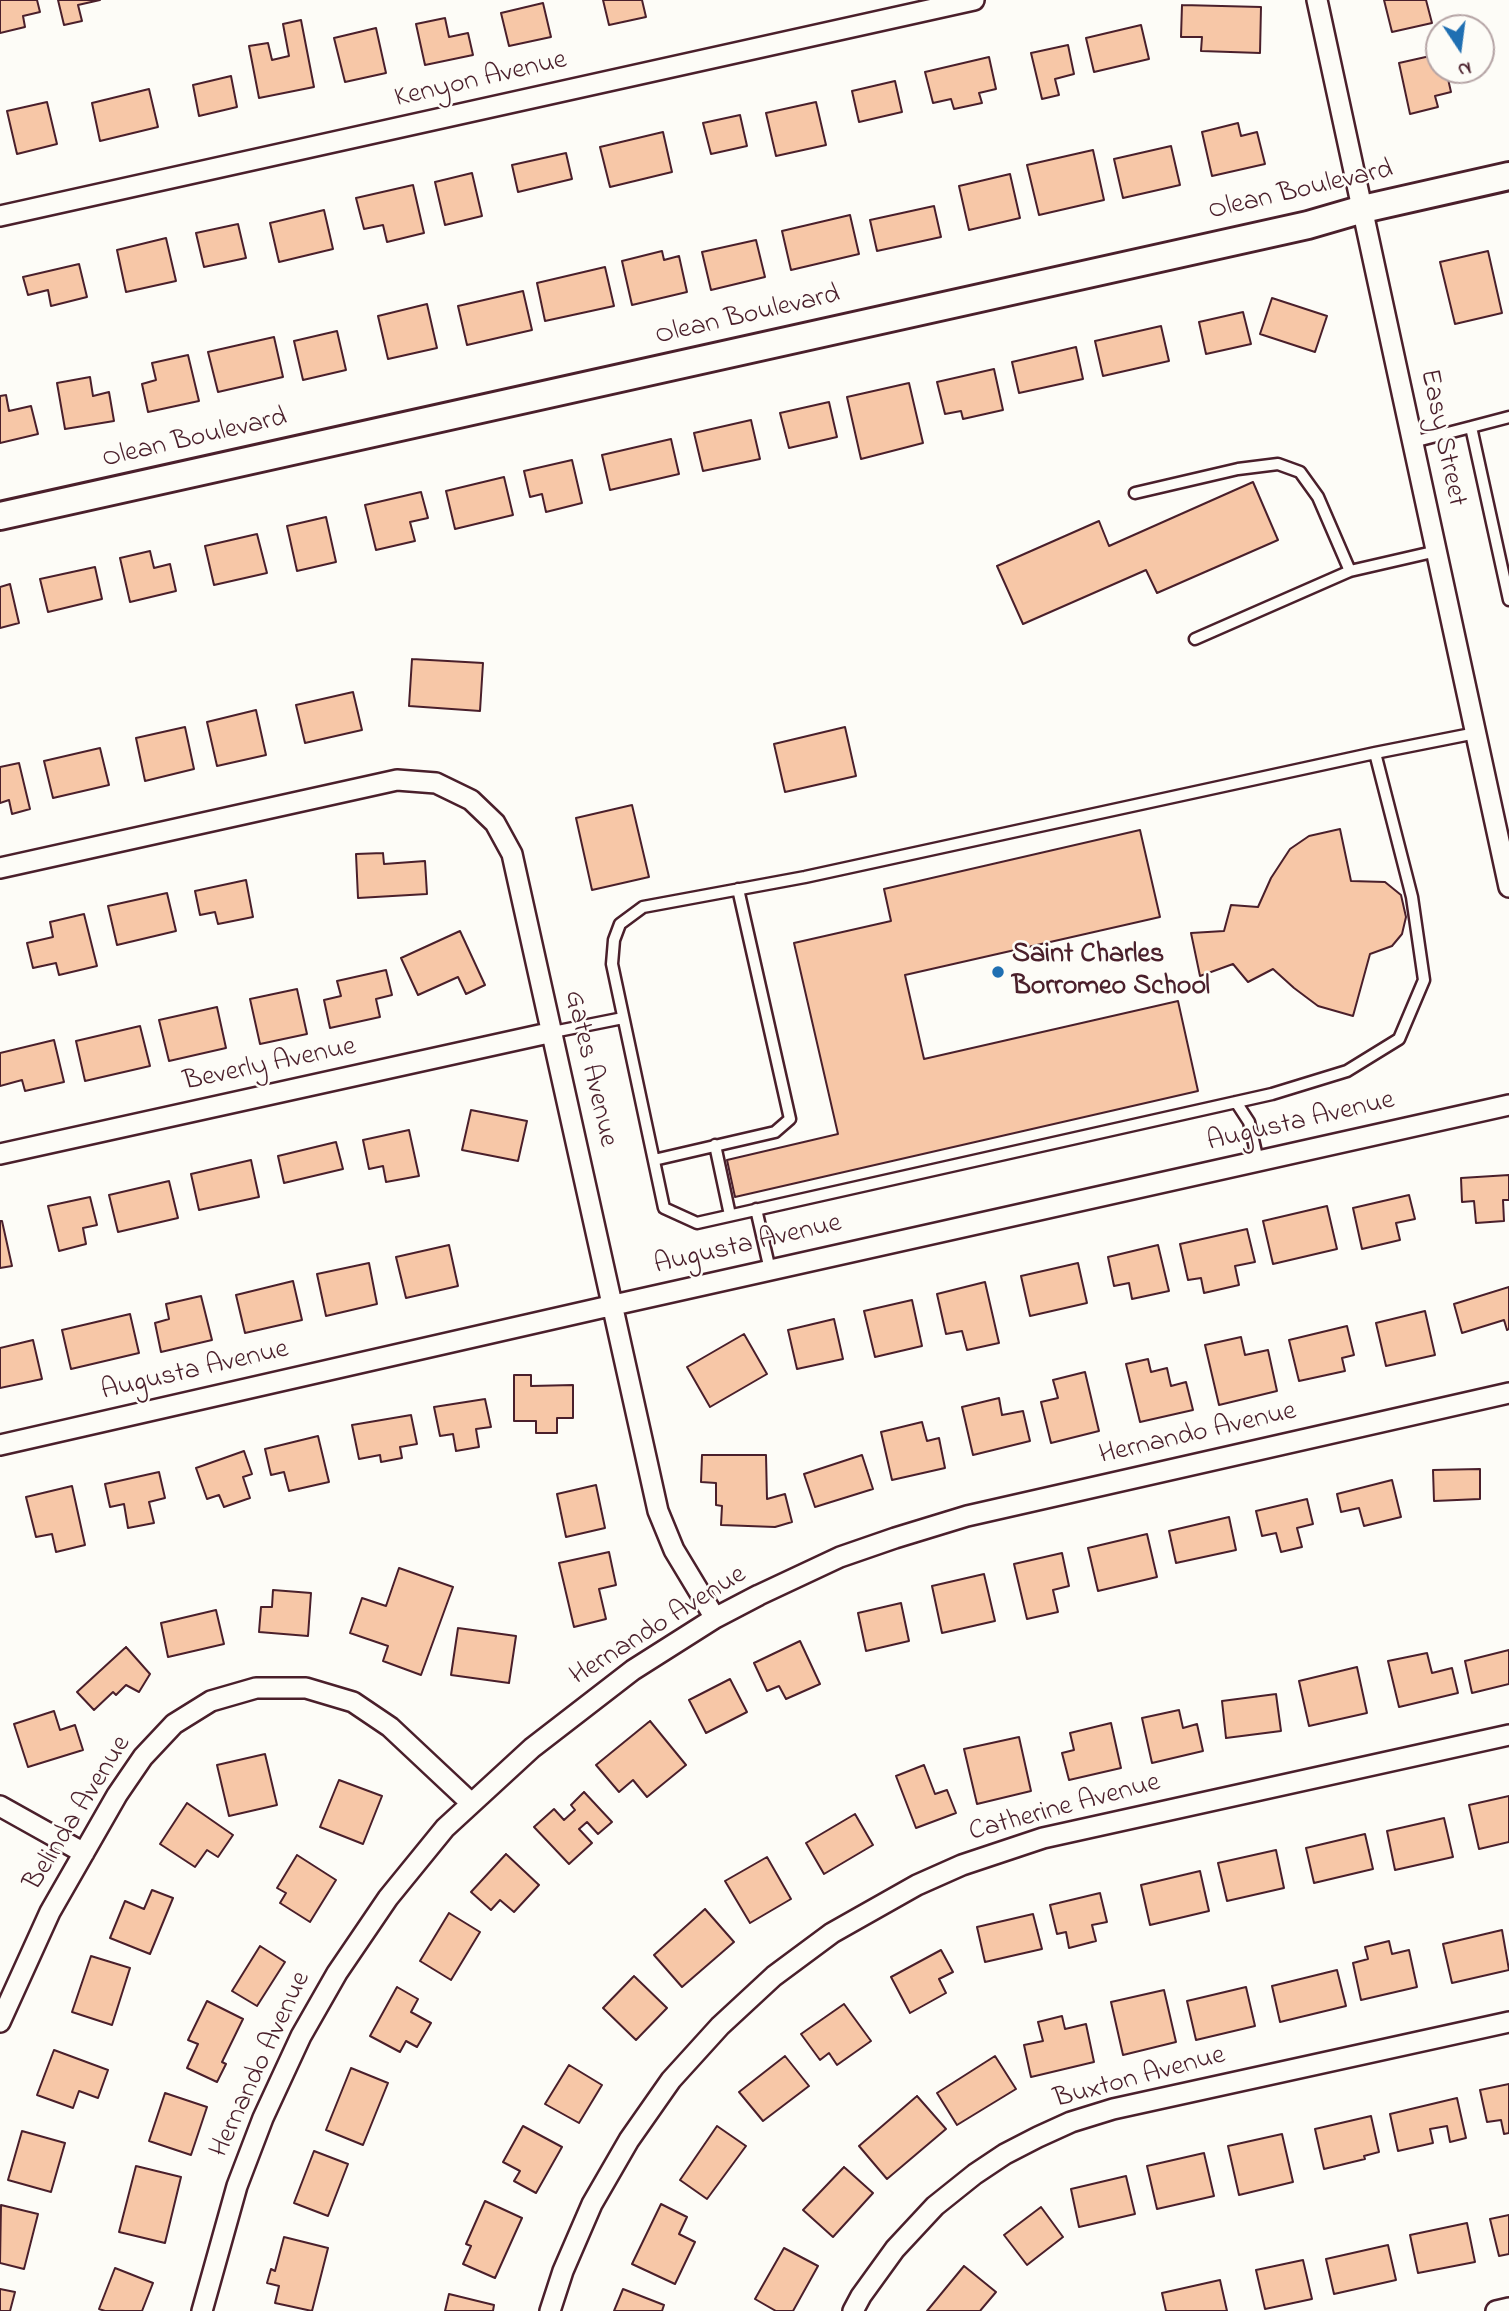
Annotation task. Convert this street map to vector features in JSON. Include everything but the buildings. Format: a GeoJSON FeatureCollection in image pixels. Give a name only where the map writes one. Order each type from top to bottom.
{"type":"FeatureCollection","features":[{"type":"Feature","properties":{"kind":"street","name":"Kenyon Avenue"},"geometry":{"type":"LineString","coordinates":[[0,216],[974,0]]}},
{"type":"Feature","properties":{"kind":"street","name":"Easy Street"},"geometry":{"type":"LineString","coordinates":[[1317,0],[1509,887]]}},
{"type":"Feature","properties":{"kind":"street","name":"Olean Boulevard"},"geometry":{"type":"LineString","coordinates":[[0,516],[1294,228],[1363,209],[1509,176]]}},
{"type":"Feature","properties":{"kind":"street","name":"Gates Avenue"},"geometry":{"type":"LineString","coordinates":[[0,868],[397,780],[436,783],[471,800],[495,823],[512,854],[658,1511],[674,1550],[715,1618]]}},
{"type":"Feature","properties":{"kind":"street","name":"Beverly Avenue"},"geometry":{"type":"LineString","coordinates":[[0,1154],[553,1032]]}},
{"type":"Feature","properties":{"kind":"street","name":"Augusta Avenue"},"geometry":{"type":"LineString","coordinates":[[0,1445],[1509,1105]]}},
{"type":"Feature","properties":{"kind":"street","name":"Hernando Avenue"},"geometry":{"type":"LineString","coordinates":[[202,2311],[237,2186],[263,2118],[301,2036],[337,1973],[388,1898],[445,1828],[532,1748],[634,1670],[715,1618],[839,1557],[967,1517],[1509,1393]]}},
{"type":"Feature","properties":{"kind":"street","name":"Belinda Avenue"},"geometry":{"type":"LineString","coordinates":[[0,2022],[50,1912],[117,1795],[143,1757],[174,1724],[211,1701],[256,1688],[306,1688],[353,1702],[390,1727],[471,1803]]}},
{"type":"Feature","properties":{"kind":"street","name":"Catherine Avenue"},"geometry":{"type":"LineString","coordinates":[[550,2311],[563,2271],[593,2204],[629,2140],[671,2080],[720,2026],[774,1976],[843,1926],[885,1901],[951,1870],[1043,1838],[1509,1735]]}},
{"type":"Feature","properties":{"kind":"street"},"geometry":{"type":"LineString","coordinates":[[0,1806],[84,1853]]}},
{"type":"Feature","properties":{"kind":"street","name":"Buxton Avenue"},"geometry":{"type":"LineString","coordinates":[[853,2311],[895,2249],[935,2206],[1005,2154],[1072,2122],[1113,2109],[1509,2022]]}},
{"type":"Feature","properties":{"kind":"street"},"geometry":{"type":"LineString","coordinates":[[1496,2311],[1509,2308]]}},
{"type":"Feature","properties":{"kind":"lane"},"geometry":{"type":"LineString","coordinates":[[1413,442],[1509,418]]}},
{"type":"Feature","properties":{"kind":"lane"},"geometry":{"type":"LineString","coordinates":[[1471,427],[1509,600]]}},
{"type":"Feature","properties":{"kind":"lane"},"geometry":{"type":"LineString","coordinates":[[1135,493],[1238,469],[1278,464],[1300,472],[1318,497],[1350,570]]}},
{"type":"Feature","properties":{"kind":"lane"},"geometry":{"type":"LineString","coordinates":[[1195,639],[1350,570],[1437,551]]}},
{"type":"Feature","properties":{"kind":"lane"},"geometry":{"type":"LineString","coordinates":[[1375,754],[1412,897],[1424,980],[1399,1039],[1347,1070],[1272,1094],[697,1223],[664,1208],[612,964],[614,940],[620,924],[643,907],[805,877],[1375,754],[1476,733]]}},
{"type":"Feature","properties":{"kind":"lane"},"geometry":{"type":"LineString","coordinates":[[654,1160],[775,1132],[790,1119],[738,889]]}},
{"type":"Feature","properties":{"kind":"lane"},"geometry":{"type":"LineString","coordinates":[[553,1032],[624,1018]]}},
{"type":"Feature","properties":{"kind":"lane"},"geometry":{"type":"LineString","coordinates":[[1236,1102],[1249,1122],[1258,1161]]}},
{"type":"Feature","properties":{"kind":"lane"},"geometry":{"type":"LineString","coordinates":[[715,1145],[730,1215]]}},
{"type":"Feature","properties":{"kind":"lane"},"geometry":{"type":"LineString","coordinates":[[756,1209],[770,1270]]}},
{"type":"Feature","properties":{"kind":"place","name":"Saint Charles Borromeo School"},"geometry":{"type":"Point","coordinates":[998,972]}}]}
